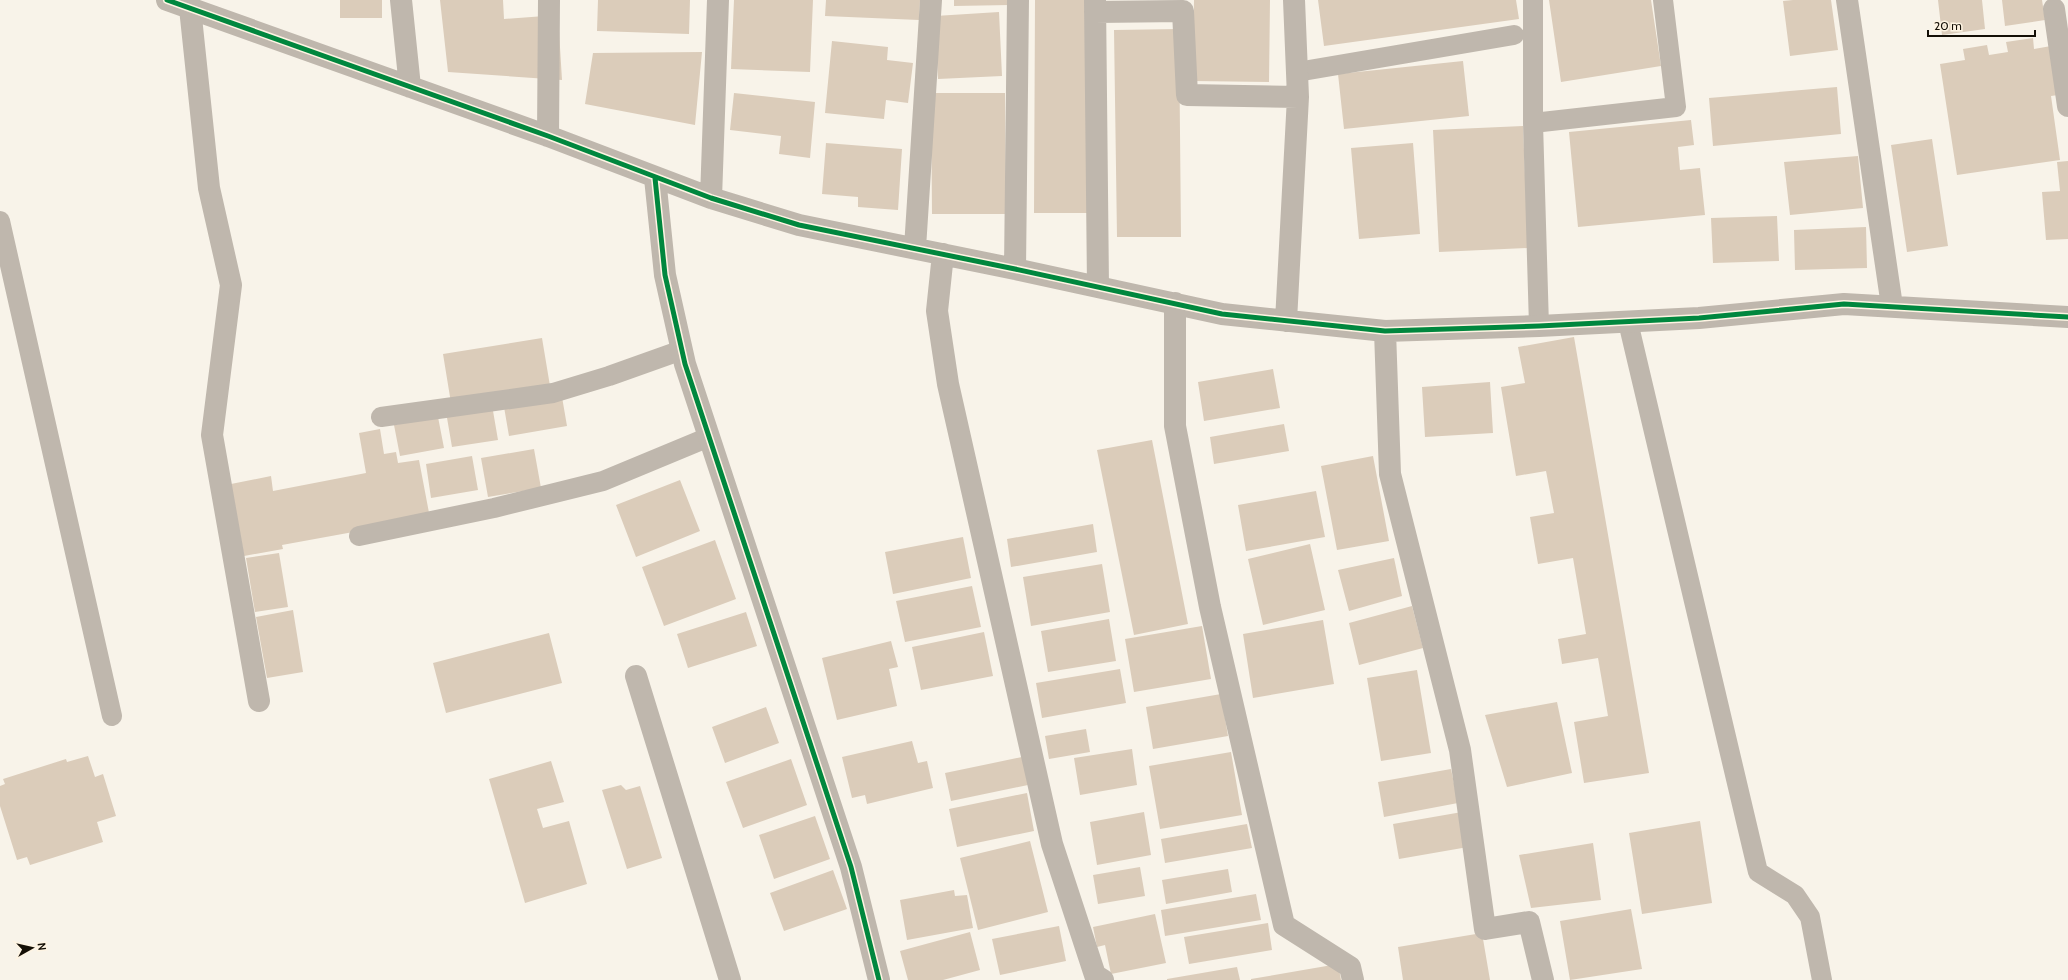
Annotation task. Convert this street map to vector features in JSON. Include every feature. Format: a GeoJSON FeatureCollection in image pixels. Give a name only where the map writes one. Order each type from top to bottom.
{"type":"FeatureCollection","features":[{"type":"Feature","properties":{"kind":"street"},"geometry":{"type":"LineString","coordinates":[[167,0],[548,136],[655,178],[711,198],[799,225],[1015,269],[1222,314],[1385,331],[1539,326],[1700,318],[1844,304],[2068,317]]}},
{"type":"Feature","properties":{"kind":"street"},"geometry":{"type":"LineString","coordinates":[[401,0],[410,87]]}},
{"type":"Feature","properties":{"kind":"street"},"geometry":{"type":"LineString","coordinates":[[548,136],[549,0]]}},
{"type":"Feature","properties":{"kind":"street"},"geometry":{"type":"LineString","coordinates":[[711,198],[718,0]]}},
{"type":"Feature","properties":{"kind":"street"},"geometry":{"type":"LineString","coordinates":[[915,248],[931,0]]}},
{"type":"Feature","properties":{"kind":"street"},"geometry":{"type":"LineString","coordinates":[[1015,269],[1018,0]]}},
{"type":"Feature","properties":{"kind":"street"},"geometry":{"type":"LineString","coordinates":[[1286,321],[1298,98],[1294,0]]}},
{"type":"Feature","properties":{"kind":"street"},"geometry":{"type":"LineString","coordinates":[[1847,0],[1892,306]]}},
{"type":"Feature","properties":{"kind":"street"},"geometry":{"type":"LineString","coordinates":[[1098,287],[1095,6],[1183,11],[1187,96],[1298,98]]}},
{"type":"Feature","properties":{"kind":"street"},"geometry":{"type":"LineString","coordinates":[[2058,6],[2068,106]]}},
{"type":"Feature","properties":{"kind":"street"},"geometry":{"type":"LineString","coordinates":[[190,8],[209,188],[231,285],[212,435],[259,701]]}},
{"type":"Feature","properties":{"kind":"street"},"geometry":{"type":"LineString","coordinates":[[655,178],[665,275],[682,350],[709,437],[851,867],[879,980]]}},
{"type":"Feature","properties":{"kind":"street"},"geometry":{"type":"LineString","coordinates":[[943,254],[938,311],[950,392],[1052,844],[1095,975],[1103,980]]}},
{"type":"Feature","properties":{"kind":"street"},"geometry":{"type":"LineString","coordinates":[[1175,303],[1175,426],[1210,607],[1284,925],[1350,967],[1353,980]]}},
{"type":"Feature","properties":{"kind":"street"},"geometry":{"type":"LineString","coordinates":[[1385,331],[1390,474],[1460,750],[1485,928],[1529,922],[1543,980]]}},
{"type":"Feature","properties":{"kind":"street"},"geometry":{"type":"LineString","coordinates":[[636,676],[730,980]]}},
{"type":"Feature","properties":{"kind":"lane"},"geometry":{"type":"LineString","coordinates":[[1533,0],[1533,123],[1539,326]]}},
{"type":"Feature","properties":{"kind":"lane"},"geometry":{"type":"LineString","coordinates":[[1533,123],[1676,106],[1663,0]]}},
{"type":"Feature","properties":{"kind":"lane"},"geometry":{"type":"LineString","coordinates":[[1298,72],[1514,35]]}},
{"type":"Feature","properties":{"kind":"lane"},"geometry":{"type":"LineString","coordinates":[[0,221],[112,716]]}},
{"type":"Feature","properties":{"kind":"lane"},"geometry":{"type":"LineString","coordinates":[[1628,322],[1758,872],[1795,895],[1810,917],[1822,980]]}},
{"type":"Feature","properties":{"kind":"lane"},"geometry":{"type":"LineString","coordinates":[[381,417],[553,392],[609,376],[682,350]]}},
{"type":"Feature","properties":{"kind":"lane"},"geometry":{"type":"LineString","coordinates":[[359,536],[494,508],[603,481],[709,437]]}},
{"type":"Feature","properties":{"kind":"building"},"geometry":{"type":"Polygon","coordinates":[[[340,0],[382,0],[382,18],[340,18],[340,0]]]}},
{"type":"Feature","properties":{"kind":"building"},"geometry":{"type":"Polygon","coordinates":[[[440,0],[503,0],[504,19],[558,15],[562,80],[448,72],[440,0]]]}},
{"type":"Feature","properties":{"kind":"building"},"geometry":{"type":"Polygon","coordinates":[[[598,0],[690,0],[689,34],[597,31],[598,0]]]}},
{"type":"Feature","properties":{"kind":"building"},"geometry":{"type":"Polygon","coordinates":[[[734,0],[813,0],[810,72],[731,69],[734,0]]]}},
{"type":"Feature","properties":{"kind":"building"},"geometry":{"type":"Polygon","coordinates":[[[826,0],[920,0],[919,20],[825,16],[826,0]]]}},
{"type":"Feature","properties":{"kind":"building"},"geometry":{"type":"Polygon","coordinates":[[[954,0],[1010,0],[1010,5],[954,6],[954,0]]]}},
{"type":"Feature","properties":{"kind":"building"},"geometry":{"type":"Polygon","coordinates":[[[1035,0],[1090,0],[1089,213],[1034,213],[1035,0]]]}},
{"type":"Feature","properties":{"kind":"building"},"geometry":{"type":"Polygon","coordinates":[[[1194,0],[1270,0],[1269,82],[1193,81],[1194,0]]]}},
{"type":"Feature","properties":{"kind":"building"},"geometry":{"type":"Polygon","coordinates":[[[1318,0],[1516,0],[1519,19],[1324,46],[1318,0]]]}},
{"type":"Feature","properties":{"kind":"building"},"geometry":{"type":"Polygon","coordinates":[[[1549,0],[1651,0],[1661,66],[1561,82],[1549,0]]]}},
{"type":"Feature","properties":{"kind":"building"},"geometry":{"type":"Polygon","coordinates":[[[1831,0],[1838,50],[1790,56],[1783,1],[1831,0]]]}},
{"type":"Feature","properties":{"kind":"building"},"geometry":{"type":"Polygon","coordinates":[[[1938,0],[1982,0],[1985,29],[1942,35],[1938,0]]]}},
{"type":"Feature","properties":{"kind":"building"},"geometry":{"type":"Polygon","coordinates":[[[2002,0],[2042,0],[2045,20],[2005,26],[2002,0]]]}},
{"type":"Feature","properties":{"kind":"building"},"geometry":{"type":"Polygon","coordinates":[[[999,12],[1002,76],[938,79],[935,16],[999,12]]]}},
{"type":"Feature","properties":{"kind":"building"},"geometry":{"type":"Polygon","coordinates":[[[1179,29],[1181,237],[1117,237],[1114,30],[1179,29]]]}},
{"type":"Feature","properties":{"kind":"building"},"geometry":{"type":"Polygon","coordinates":[[[2033,38],[2034,49],[2051,46],[2058,95],[2051,96],[2060,160],[1957,175],[1940,64],[1965,60],[1963,49],[1987,45],[1989,55],[2008,52],[2006,42],[2033,38]]]}},
{"type":"Feature","properties":{"kind":"building"},"geometry":{"type":"Polygon","coordinates":[[[832,41],[888,47],[887,60],[913,63],[908,103],[886,100],[884,119],[825,113],[832,41]]]}},
{"type":"Feature","properties":{"kind":"building"},"geometry":{"type":"Polygon","coordinates":[[[702,52],[695,125],[585,104],[593,53],[702,52]]]}},
{"type":"Feature","properties":{"kind":"building"},"geometry":{"type":"Polygon","coordinates":[[[1463,61],[1469,116],[1344,129],[1338,74],[1463,61]]]}},
{"type":"Feature","properties":{"kind":"building"},"geometry":{"type":"Polygon","coordinates":[[[1837,87],[1841,134],[1713,146],[1709,98],[1837,87]]]}},
{"type":"Feature","properties":{"kind":"building"},"geometry":{"type":"Polygon","coordinates":[[[734,93],[815,102],[810,158],[779,154],[781,136],[730,130],[734,93]]]}},
{"type":"Feature","properties":{"kind":"building"},"geometry":{"type":"Polygon","coordinates":[[[931,93],[1005,93],[1006,214],[932,214],[931,93]]]}},
{"type":"Feature","properties":{"kind":"building"},"geometry":{"type":"Polygon","coordinates":[[[1691,120],[1694,145],[1678,147],[1680,170],[1700,168],[1705,215],[1578,227],[1569,132],[1691,120]]]}},
{"type":"Feature","properties":{"kind":"building"},"geometry":{"type":"Polygon","coordinates":[[[1523,126],[1528,248],[1439,252],[1433,130],[1523,126]]]}},
{"type":"Feature","properties":{"kind":"building"},"geometry":{"type":"Polygon","coordinates":[[[1932,139],[1948,246],[1907,252],[1891,145],[1932,139]]]}},
{"type":"Feature","properties":{"kind":"building"},"geometry":{"type":"Polygon","coordinates":[[[826,143],[902,149],[898,210],[858,207],[858,197],[822,194],[826,143]]]}},
{"type":"Feature","properties":{"kind":"building"},"geometry":{"type":"Polygon","coordinates":[[[1413,143],[1420,234],[1359,239],[1351,148],[1413,143]]]}},
{"type":"Feature","properties":{"kind":"building"},"geometry":{"type":"Polygon","coordinates":[[[1858,156],[1863,208],[1790,215],[1784,162],[1858,156]]]}},
{"type":"Feature","properties":{"kind":"building"},"geometry":{"type":"Polygon","coordinates":[[[2068,161],[2068,239],[2046,240],[2042,192],[2060,191],[2057,162],[2068,161]]]}},
{"type":"Feature","properties":{"kind":"building"},"geometry":{"type":"Polygon","coordinates":[[[1777,216],[1779,261],[1713,263],[1711,218],[1777,216]]]}},
{"type":"Feature","properties":{"kind":"building"},"geometry":{"type":"Polygon","coordinates":[[[1866,227],[1867,268],[1795,270],[1794,230],[1866,227]]]}},
{"type":"Feature","properties":{"kind":"building"},"geometry":{"type":"Polygon","coordinates":[[[1574,337],[1649,773],[1584,783],[1574,722],[1608,716],[1598,658],[1562,664],[1558,639],[1586,634],[1573,558],[1538,564],[1530,517],[1554,513],[1546,471],[1516,476],[1501,387],[1525,383],[1518,347],[1574,337]]]}},
{"type":"Feature","properties":{"kind":"building"},"geometry":{"type":"Polygon","coordinates":[[[542,338],[550,386],[451,403],[443,354],[542,338]]]}},
{"type":"Feature","properties":{"kind":"building"},"geometry":{"type":"Polygon","coordinates":[[[1273,369],[1280,408],[1204,421],[1198,382],[1273,369]]]}},
{"type":"Feature","properties":{"kind":"building"},"geometry":{"type":"Polygon","coordinates":[[[1490,382],[1493,433],[1425,437],[1422,387],[1490,382]]]}},
{"type":"Feature","properties":{"kind":"building"},"geometry":{"type":"Polygon","coordinates":[[[562,397],[567,426],[509,436],[504,407],[562,397]]]}},
{"type":"Feature","properties":{"kind":"building"},"geometry":{"type":"Polygon","coordinates":[[[492,405],[498,440],[452,447],[446,412],[492,405]]]}},
{"type":"Feature","properties":{"kind":"building"},"geometry":{"type":"Polygon","coordinates":[[[438,417],[444,448],[400,456],[394,425],[438,417]]]}},
{"type":"Feature","properties":{"kind":"building"},"geometry":{"type":"Polygon","coordinates":[[[1284,424],[1289,451],[1214,464],[1210,437],[1284,424]]]}},
{"type":"Feature","properties":{"kind":"building"},"geometry":{"type":"Polygon","coordinates":[[[380,429],[384,454],[396,452],[398,463],[419,460],[430,518],[282,545],[283,549],[244,556],[231,484],[271,476],[273,491],[366,473],[359,433],[380,429]]]}},
{"type":"Feature","properties":{"kind":"building"},"geometry":{"type":"Polygon","coordinates":[[[1152,440],[1188,624],[1134,635],[1097,450],[1152,440]]]}},
{"type":"Feature","properties":{"kind":"building"},"geometry":{"type":"Polygon","coordinates":[[[534,449],[541,488],[488,497],[481,458],[534,449]]]}},
{"type":"Feature","properties":{"kind":"building"},"geometry":{"type":"Polygon","coordinates":[[[472,456],[478,490],[431,498],[426,464],[472,456]]]}},
{"type":"Feature","properties":{"kind":"building"},"geometry":{"type":"Polygon","coordinates":[[[1373,456],[1389,541],[1337,550],[1321,466],[1373,456]]]}},
{"type":"Feature","properties":{"kind":"building"},"geometry":{"type":"Polygon","coordinates":[[[680,480],[700,531],[636,557],[616,505],[680,480]]]}},
{"type":"Feature","properties":{"kind":"building"},"geometry":{"type":"Polygon","coordinates":[[[1316,491],[1325,537],[1246,551],[1238,505],[1316,491]]]}},
{"type":"Feature","properties":{"kind":"building"},"geometry":{"type":"Polygon","coordinates":[[[1093,524],[1097,552],[1011,567],[1007,539],[1093,524]]]}},
{"type":"Feature","properties":{"kind":"building"},"geometry":{"type":"Polygon","coordinates":[[[963,537],[971,578],[893,594],[885,552],[963,537]]]}},
{"type":"Feature","properties":{"kind":"building"},"geometry":{"type":"Polygon","coordinates":[[[715,540],[736,599],[664,626],[642,567],[715,540]]]}},
{"type":"Feature","properties":{"kind":"building"},"geometry":{"type":"Polygon","coordinates":[[[1310,544],[1325,610],[1263,625],[1248,559],[1310,544]]]}},
{"type":"Feature","properties":{"kind":"building"},"geometry":{"type":"Polygon","coordinates":[[[279,553],[288,607],[255,612],[246,558],[279,553]]]}},
{"type":"Feature","properties":{"kind":"building"},"geometry":{"type":"Polygon","coordinates":[[[1394,558],[1402,596],[1349,611],[1338,570],[1394,558]]]}},
{"type":"Feature","properties":{"kind":"building"},"geometry":{"type":"Polygon","coordinates":[[[1102,564],[1110,612],[1031,626],[1023,577],[1102,564]]]}},
{"type":"Feature","properties":{"kind":"building"},"geometry":{"type":"Polygon","coordinates":[[[972,586],[981,627],[905,642],[896,601],[972,586]]]}},
{"type":"Feature","properties":{"kind":"building"},"geometry":{"type":"Polygon","coordinates":[[[1412,606],[1423,648],[1359,665],[1349,623],[1412,606]]]}},
{"type":"Feature","properties":{"kind":"building"},"geometry":{"type":"Polygon","coordinates":[[[293,610],[303,672],[267,678],[256,617],[293,610]]]}},
{"type":"Feature","properties":{"kind":"building"},"geometry":{"type":"Polygon","coordinates":[[[746,612],[757,646],[688,668],[677,634],[746,612]]]}},
{"type":"Feature","properties":{"kind":"building"},"geometry":{"type":"Polygon","coordinates":[[[1109,619],[1116,661],[1048,672],[1041,631],[1109,619]]]}},
{"type":"Feature","properties":{"kind":"building"},"geometry":{"type":"Polygon","coordinates":[[[1323,620],[1334,684],[1253,698],[1243,634],[1323,620]]]}},
{"type":"Feature","properties":{"kind":"building"},"geometry":{"type":"Polygon","coordinates":[[[1202,626],[1211,679],[1134,692],[1125,639],[1202,626]]]}},
{"type":"Feature","properties":{"kind":"building"},"geometry":{"type":"Polygon","coordinates":[[[984,632],[993,676],[921,690],[912,647],[984,632]]]}},
{"type":"Feature","properties":{"kind":"building"},"geometry":{"type":"Polygon","coordinates":[[[549,633],[562,683],[446,713],[433,663],[549,633]]]}},
{"type":"Feature","properties":{"kind":"building"},"geometry":{"type":"Polygon","coordinates":[[[891,641],[898,667],[889,669],[897,706],[837,720],[822,658],[891,641]]]}},
{"type":"Feature","properties":{"kind":"building"},"geometry":{"type":"Polygon","coordinates":[[[1120,669],[1126,703],[1042,718],[1036,683],[1120,669]]]}},
{"type":"Feature","properties":{"kind":"building"},"geometry":{"type":"Polygon","coordinates":[[[1417,670],[1431,753],[1381,761],[1367,678],[1417,670]]]}},
{"type":"Feature","properties":{"kind":"building"},"geometry":{"type":"Polygon","coordinates":[[[1221,694],[1228,736],[1153,749],[1146,707],[1221,694]]]}},
{"type":"Feature","properties":{"kind":"building"},"geometry":{"type":"Polygon","coordinates":[[[1557,702],[1572,773],[1507,787],[1485,715],[1557,702]]]}},
{"type":"Feature","properties":{"kind":"building"},"geometry":{"type":"Polygon","coordinates":[[[766,707],[779,743],[725,763],[712,727],[766,707]]]}},
{"type":"Feature","properties":{"kind":"building"},"geometry":{"type":"Polygon","coordinates":[[[1086,729],[1090,752],[1049,759],[1045,736],[1086,729]]]}},
{"type":"Feature","properties":{"kind":"building"},"geometry":{"type":"Polygon","coordinates":[[[912,741],[918,763],[927,761],[933,788],[867,804],[865,795],[852,798],[842,757],[912,741]]]}},
{"type":"Feature","properties":{"kind":"building"},"geometry":{"type":"Polygon","coordinates":[[[1132,749],[1137,785],[1080,795],[1074,758],[1132,749]]]}},
{"type":"Feature","properties":{"kind":"building"},"geometry":{"type":"Polygon","coordinates":[[[1231,752],[1242,815],[1160,829],[1149,766],[1231,752]]]}},
{"type":"Feature","properties":{"kind":"building"},"geometry":{"type":"Polygon","coordinates":[[[88,756],[95,777],[103,774],[116,816],[97,822],[103,842],[30,865],[27,857],[17,860],[0,806],[0,786],[5,784],[3,779],[66,759],[67,762],[88,756]]]}},
{"type":"Feature","properties":{"kind":"building"},"geometry":{"type":"Polygon","coordinates":[[[1022,757],[1028,785],[951,801],[945,773],[1022,757]]]}},
{"type":"Feature","properties":{"kind":"building"},"geometry":{"type":"Polygon","coordinates":[[[791,759],[807,805],[743,828],[726,782],[791,759]]]}},
{"type":"Feature","properties":{"kind":"building"},"geometry":{"type":"Polygon","coordinates":[[[551,761],[564,802],[537,809],[543,828],[569,821],[587,884],[525,903],[489,779],[551,761]]]}},
{"type":"Feature","properties":{"kind":"building"},"geometry":{"type":"Polygon","coordinates":[[[1451,769],[1458,803],[1384,817],[1378,782],[1451,769]]]}},
{"type":"Feature","properties":{"kind":"building"},"geometry":{"type":"Polygon","coordinates":[[[621,785],[626,790],[640,786],[662,858],[627,869],[602,790],[621,785]]]}},
{"type":"Feature","properties":{"kind":"building"},"geometry":{"type":"Polygon","coordinates":[[[1027,793],[1034,831],[957,847],[949,809],[1027,793]]]}},
{"type":"Feature","properties":{"kind":"building"},"geometry":{"type":"Polygon","coordinates":[[[1144,812],[1151,855],[1097,865],[1090,822],[1144,812]]]}},
{"type":"Feature","properties":{"kind":"building"},"geometry":{"type":"Polygon","coordinates":[[[1462,812],[1468,847],[1399,859],[1393,824],[1462,812]]]}},
{"type":"Feature","properties":{"kind":"building"},"geometry":{"type":"Polygon","coordinates":[[[815,816],[830,859],[774,879],[759,835],[815,816]]]}},
{"type":"Feature","properties":{"kind":"building"},"geometry":{"type":"Polygon","coordinates":[[[1700,821],[1712,903],[1642,914],[1629,833],[1700,821]]]}},
{"type":"Feature","properties":{"kind":"building"},"geometry":{"type":"Polygon","coordinates":[[[1247,824],[1252,848],[1165,863],[1161,839],[1247,824]]]}},
{"type":"Feature","properties":{"kind":"building"},"geometry":{"type":"Polygon","coordinates":[[[1030,841],[1048,912],[978,930],[960,858],[1030,841]]]}},
{"type":"Feature","properties":{"kind":"building"},"geometry":{"type":"Polygon","coordinates":[[[1593,843],[1601,900],[1531,908],[1519,855],[1593,843]]]}},
{"type":"Feature","properties":{"kind":"building"},"geometry":{"type":"Polygon","coordinates":[[[1140,867],[1145,896],[1098,904],[1093,875],[1140,867]]]}},
{"type":"Feature","properties":{"kind":"building"},"geometry":{"type":"Polygon","coordinates":[[[1228,869],[1232,892],[1166,904],[1162,880],[1228,869]]]}},
{"type":"Feature","properties":{"kind":"building"},"geometry":{"type":"Polygon","coordinates":[[[833,870],[847,909],[784,931],[770,893],[833,870]]]}},
{"type":"Feature","properties":{"kind":"building"},"geometry":{"type":"Polygon","coordinates":[[[954,890],[955,896],[967,895],[973,928],[907,940],[900,900],[954,890]]]}},
{"type":"Feature","properties":{"kind":"building"},"geometry":{"type":"Polygon","coordinates":[[[1256,894],[1261,920],[1165,936],[1161,910],[1256,894]]]}},
{"type":"Feature","properties":{"kind":"building"},"geometry":{"type":"Polygon","coordinates":[[[1631,909],[1642,969],[1570,980],[1560,921],[1631,909]]]}},
{"type":"Feature","properties":{"kind":"building"},"geometry":{"type":"Polygon","coordinates":[[[1155,914],[1166,963],[1111,974],[1105,945],[1097,947],[1093,927],[1155,914]]]}},
{"type":"Feature","properties":{"kind":"building"},"geometry":{"type":"Polygon","coordinates":[[[1268,923],[1272,950],[1189,964],[1184,937],[1268,923]]]}},
{"type":"Feature","properties":{"kind":"building"},"geometry":{"type":"Polygon","coordinates":[[[1059,926],[1066,961],[1000,975],[992,939],[1059,926]]]}},
{"type":"Feature","properties":{"kind":"building"},"geometry":{"type":"Polygon","coordinates":[[[970,932],[980,970],[943,980],[908,980],[900,951],[970,932]]]}},
{"type":"Feature","properties":{"kind":"building"},"geometry":{"type":"Polygon","coordinates":[[[1482,933],[1490,980],[1403,980],[1398,947],[1482,933]]]}},
{"type":"Feature","properties":{"kind":"building"},"geometry":{"type":"Polygon","coordinates":[[[1338,964],[1341,980],[1251,980],[1251,979],[1338,964]]]}},
{"type":"Feature","properties":{"kind":"building"},"geometry":{"type":"Polygon","coordinates":[[[1237,967],[1240,980],[1167,980],[1167,979],[1237,967]]]}},
{"type":"Feature","properties":{"kind":"cycle path"},"geometry":{"type":"LineString","coordinates":[[167,0],[548,136],[711,198],[799,225],[1015,269],[1222,314],[1385,331],[1539,326],[1699,318],[1844,304],[2068,317]]}},
{"type":"Feature","properties":{"kind":"cycle path"},"geometry":{"type":"LineString","coordinates":[[655,178],[665,275],[685,364],[851,867],[879,980]]}}]}
